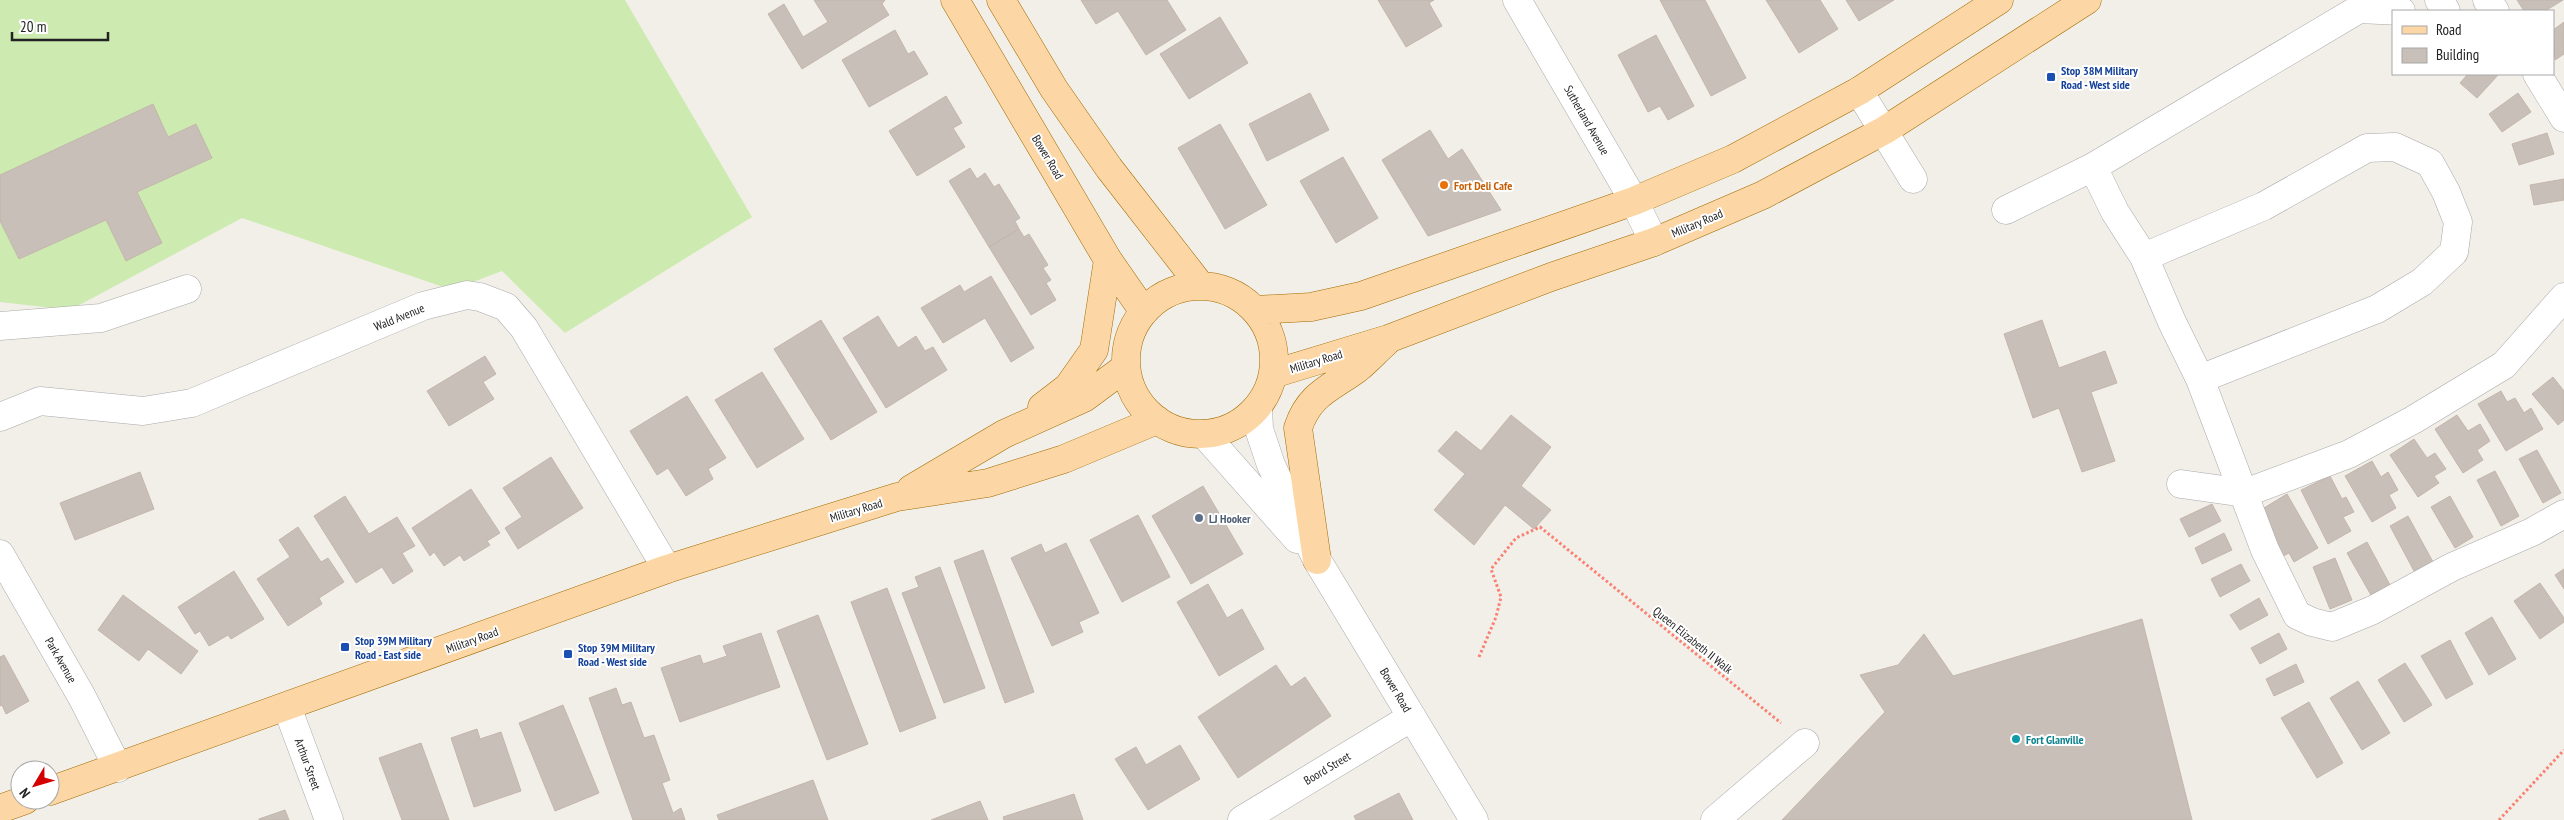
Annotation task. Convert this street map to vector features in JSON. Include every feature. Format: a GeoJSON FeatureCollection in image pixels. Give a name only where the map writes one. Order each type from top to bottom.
{"type":"FeatureCollection","features":[{"type":"Feature","properties":{"kind":"main road","name":"Bower Road"},"geometry":{"type":"LineString","coordinates":[[955,0],[1108,260],[1144,312]]}},
{"type":"Feature","properties":{"kind":"main road"},"geometry":{"type":"LineString","coordinates":[[1001,0],[1054,89],[1145,216],[1200,285]]}},
{"type":"Feature","properties":{"kind":"main road"},"geometry":{"type":"LineString","coordinates":[[1255,310],[1311,307],[1361,296],[1634,201],[1732,159],[1859,91],[1999,0]]}},
{"type":"Feature","properties":{"kind":"main road","name":"Military Road"},"geometry":{"type":"LineString","coordinates":[[1273,374],[1388,339],[1552,277],[1654,242],[1762,195],[1885,130],[2087,0]]}},
{"type":"Feature","properties":{"kind":"main road"},"geometry":{"type":"LineString","coordinates":[[1004,434],[1068,387],[1094,350],[1108,260]]}},
{"type":"Feature","properties":{"kind":"main road"},"geometry":{"type":"LineString","coordinates":[[1200,285],[1228,291],[1255,310],[1270,335],[1274,355],[1273,374],[1265,397],[1258,407],[1245,420],[1224,431],[1204,434],[1186,433],[1157,420],[1145,409],[1134,392],[1126,367],[1128,347],[1133,328],[1144,312],[1156,300],[1181,288],[1200,285]]}},
{"type":"Feature","properties":{"kind":"main road"},"geometry":{"type":"LineString","coordinates":[[1317,560],[1298,428],[1304,411],[1317,398],[1358,368],[1388,339]]}},
{"type":"Feature","properties":{"kind":"main road","name":"Military Road"},"geometry":{"type":"LineString","coordinates":[[897,497],[1004,434],[1084,398],[1126,367]]}},
{"type":"Feature","properties":{"kind":"main road","name":"Military Road"},"geometry":{"type":"LineString","coordinates":[[60,788],[667,569],[897,497],[988,483],[1064,459],[1157,420]]}},
{"type":"Feature","properties":{"kind":"street","name":"Sutherland Avenue"},"geometry":{"type":"LineString","coordinates":[[1517,0],[1634,201],[1654,242]]}},
{"type":"Feature","properties":{"kind":"street"},"geometry":{"type":"LineString","coordinates":[[2006,210],[2093,166],[2359,9],[2392,11]]}},
{"type":"Feature","properties":{"kind":"street"},"geometry":{"type":"LineString","coordinates":[[2539,75],[2564,118]]}},
{"type":"Feature","properties":{"kind":"street"},"geometry":{"type":"LineString","coordinates":[[1859,91],[1885,130],[1913,179]]}},
{"type":"Feature","properties":{"kind":"street"},"geometry":{"type":"LineString","coordinates":[[2144,258],[2264,206],[2367,148],[2395,147],[2430,163],[2446,192],[2458,222],[2454,252],[2422,282],[2377,309],[2200,379]]}},
{"type":"Feature","properties":{"kind":"street"},"geometry":{"type":"LineString","coordinates":[[2093,166],[2115,212],[2144,258],[2200,379],[2245,493],[2265,550],[2297,615],[2312,622],[2332,627],[2373,610],[2452,567],[2532,532],[2564,514]]}},
{"type":"Feature","properties":{"kind":"street"},"geometry":{"type":"LineString","coordinates":[[0,326],[101,318],[187,289]]}},
{"type":"Feature","properties":{"kind":"street","name":"Wald Avenue"},"geometry":{"type":"LineString","coordinates":[[0,417],[40,401],[143,411],[192,402],[423,306],[467,295],[480,297],[506,307],[524,328],[667,569]]}},
{"type":"Feature","properties":{"kind":"street"},"geometry":{"type":"LineString","coordinates":[[2181,484],[2245,493],[2348,454],[2413,420],[2504,365],[2564,297]]}},
{"type":"Feature","properties":{"kind":"street","name":"Bower Road"},"geometry":{"type":"LineString","coordinates":[[1258,407],[1259,429],[1271,465],[1317,560],[1474,820]]}},
{"type":"Feature","properties":{"kind":"street","name":"Bower Road"},"geometry":{"type":"LineString","coordinates":[[1204,434],[1317,560]]}},
{"type":"Feature","properties":{"kind":"street","name":"Park Avenue"},"geometry":{"type":"LineString","coordinates":[[0,554],[82,697],[118,768]]}},
{"type":"Feature","properties":{"kind":"street","name":"Arthur Street"},"geometry":{"type":"LineString","coordinates":[[287,707],[329,820]]}},
{"type":"Feature","properties":{"kind":"street","name":"Boord Street"},"geometry":{"type":"LineString","coordinates":[[1242,820],[1412,717]]}},
{"type":"Feature","properties":{"kind":"street"},"geometry":{"type":"LineString","coordinates":[[1715,820],[1805,742]]}},
{"type":"Feature","properties":{"kind":"path","name":"Queen Elizabeth II Walk"},"geometry":{"type":"LineString","coordinates":[[1479,657],[1496,617],[1501,597],[1491,569],[1516,538],[1540,528],[1805,742]]}},
{"type":"Feature","properties":{"kind":"path"},"geometry":{"type":"LineString","coordinates":[[2499,820],[2564,750]]}},
{"type":"Feature","properties":{"kind":"green space"},"geometry":{"type":"Polygon","coordinates":[[[0,0],[625,0],[752,217],[565,333],[502,271],[452,290],[242,218],[70,310],[0,302],[0,0]]]}},
{"type":"Feature","properties":{"kind":"building"},"geometry":{"type":"Polygon","coordinates":[[[814,0],[885,0],[882,4],[889,15],[802,69],[768,14],[784,4],[803,37],[828,22],[814,0]]]}},
{"type":"Feature","properties":{"kind":"building"},"geometry":{"type":"Polygon","coordinates":[[[1081,0],[1167,0],[1186,30],[1146,55],[1118,11],[1096,24],[1081,0]]]}},
{"type":"Feature","properties":{"kind":"building"},"geometry":{"type":"Polygon","coordinates":[[[1378,0],[1434,0],[1429,3],[1442,26],[1406,47],[1378,0]]]}},
{"type":"Feature","properties":{"kind":"building"},"geometry":{"type":"Polygon","coordinates":[[[1660,0],[1705,0],[1746,78],[1711,96],[1660,0]]]}},
{"type":"Feature","properties":{"kind":"building"},"geometry":{"type":"Polygon","coordinates":[[[1766,0],[1820,0],[1838,29],[1799,53],[1766,0]]]}},
{"type":"Feature","properties":{"kind":"building"},"geometry":{"type":"Polygon","coordinates":[[[1846,0],[1894,0],[1859,21],[1846,0]]]}},
{"type":"Feature","properties":{"kind":"building"},"geometry":{"type":"Polygon","coordinates":[[[2517,0],[2563,0],[2547,10],[2523,10],[2517,0]]]}},
{"type":"Feature","properties":{"kind":"building"},"geometry":{"type":"Polygon","coordinates":[[[1220,17],[1248,63],[1189,99],[1160,54],[1220,17]]]}},
{"type":"Feature","properties":{"kind":"building"},"geometry":{"type":"Polygon","coordinates":[[[2564,22],[2564,54],[2555,60],[2554,45],[2554,29],[2564,22]]]}},
{"type":"Feature","properties":{"kind":"building"},"geometry":{"type":"Polygon","coordinates":[[[895,30],[908,54],[914,51],[928,74],[869,107],[842,60],[895,30]]]}},
{"type":"Feature","properties":{"kind":"building"},"geometry":{"type":"Polygon","coordinates":[[[1656,35],[1694,106],[1668,120],[1660,106],[1648,112],[1618,55],[1656,35]]]}},
{"type":"Feature","properties":{"kind":"building"},"geometry":{"type":"Polygon","coordinates":[[[2467,75],[2498,75],[2477,98],[2460,83],[2467,75]]]}},
{"type":"Feature","properties":{"kind":"building"},"geometry":{"type":"Polygon","coordinates":[[[1310,93],[1329,130],[1267,161],[1249,124],[1310,93]]]}},
{"type":"Feature","properties":{"kind":"building"},"geometry":{"type":"Polygon","coordinates":[[[2518,93],[2531,112],[2502,132],[2489,114],[2518,93]]]}},
{"type":"Feature","properties":{"kind":"building"},"geometry":{"type":"Polygon","coordinates":[[[946,96],[962,123],[953,128],[965,147],[917,176],[889,131],[946,96]]]}},
{"type":"Feature","properties":{"kind":"building"},"geometry":{"type":"Polygon","coordinates":[[[153,104],[168,137],[196,124],[212,158],[137,192],[162,243],[126,261],[106,220],[19,259],[0,221],[0,175],[153,104]]]}},
{"type":"Feature","properties":{"kind":"building"},"geometry":{"type":"Polygon","coordinates":[[[1220,124],[1267,205],[1225,229],[1178,148],[1220,124]]]}},
{"type":"Feature","properties":{"kind":"building"},"geometry":{"type":"Polygon","coordinates":[[[1430,130],[1448,159],[1462,149],[1501,210],[1428,236],[1382,160],[1430,130]]]}},
{"type":"Feature","properties":{"kind":"building"},"geometry":{"type":"Polygon","coordinates":[[[2547,133],[2554,154],[2519,165],[2512,144],[2547,133]]]}},
{"type":"Feature","properties":{"kind":"building"},"geometry":{"type":"Polygon","coordinates":[[[1343,157],[1378,218],[1336,243],[1300,181],[1343,157]]]}},
{"type":"Feature","properties":{"kind":"building"},"geometry":{"type":"Polygon","coordinates":[[[970,168],[977,179],[985,173],[994,187],[999,184],[1020,218],[1015,221],[1019,229],[989,247],[949,181],[970,168]]]}},
{"type":"Feature","properties":{"kind":"building"},"geometry":{"type":"Polygon","coordinates":[[[2564,179],[2564,200],[2534,205],[2530,185],[2564,179]]]}},
{"type":"Feature","properties":{"kind":"building"},"geometry":{"type":"Polygon","coordinates":[[[1019,229],[1024,237],[1029,234],[1048,265],[1043,268],[1051,280],[1046,283],[1056,300],[1031,315],[989,247],[1019,229]]]}},
{"type":"Feature","properties":{"kind":"building"},"geometry":{"type":"Polygon","coordinates":[[[991,276],[1034,348],[1011,362],[985,318],[943,343],[921,308],[960,285],[964,292],[991,276]]]}},
{"type":"Feature","properties":{"kind":"building"},"geometry":{"type":"Polygon","coordinates":[[[878,316],[898,348],[916,336],[925,351],[933,347],[947,370],[886,408],[843,338],[878,316]]]}},
{"type":"Feature","properties":{"kind":"building"},"geometry":{"type":"Polygon","coordinates":[[[821,320],[877,412],[831,440],[774,349],[821,320]]]}},
{"type":"Feature","properties":{"kind":"building"},"geometry":{"type":"Polygon","coordinates":[[[2042,320],[2059,368],[2105,351],[2117,383],[2091,392],[2115,461],[2082,472],[2059,408],[2033,418],[2004,334],[2042,320]]]}},
{"type":"Feature","properties":{"kind":"building"},"geometry":{"type":"Polygon","coordinates":[[[485,356],[496,374],[483,382],[494,399],[449,426],[427,391],[485,356]]]}},
{"type":"Feature","properties":{"kind":"building"},"geometry":{"type":"Polygon","coordinates":[[[762,372],[804,439],[757,468],[715,400],[762,372]]]}},
{"type":"Feature","properties":{"kind":"building"},"geometry":{"type":"Polygon","coordinates":[[[2553,377],[2564,391],[2564,420],[2558,425],[2532,394],[2553,377]]]}},
{"type":"Feature","properties":{"kind":"building"},"geometry":{"type":"Polygon","coordinates":[[[2501,391],[2507,402],[2515,398],[2524,413],[2531,408],[2543,429],[2506,451],[2478,404],[2501,391]]]}},
{"type":"Feature","properties":{"kind":"building"},"geometry":{"type":"Polygon","coordinates":[[[687,396],[726,458],[708,469],[713,479],[686,496],[668,468],[657,475],[630,431],[687,396]]]}},
{"type":"Feature","properties":{"kind":"building"},"geometry":{"type":"Polygon","coordinates":[[[1511,415],[1551,447],[1521,486],[1551,510],[1534,529],[1505,505],[1474,545],[1434,510],[1465,474],[1438,451],[1456,431],[1481,451],[1511,415]]]}},
{"type":"Feature","properties":{"kind":"building"},"geometry":{"type":"Polygon","coordinates":[[[2457,415],[2468,431],[2480,424],[2490,441],[2477,450],[2483,460],[2463,473],[2435,429],[2457,415]]]}},
{"type":"Feature","properties":{"kind":"building"},"geometry":{"type":"Polygon","coordinates":[[[2414,439],[2427,458],[2435,453],[2446,469],[2434,476],[2439,483],[2418,497],[2390,455],[2414,439]]]}},
{"type":"Feature","properties":{"kind":"building"},"geometry":{"type":"Polygon","coordinates":[[[2537,450],[2561,493],[2543,503],[2519,459],[2537,450]]]}},
{"type":"Feature","properties":{"kind":"building"},"geometry":{"type":"Polygon","coordinates":[[[551,457],[583,508],[518,549],[505,528],[522,517],[503,488],[551,457]]]}},
{"type":"Feature","properties":{"kind":"building"},"geometry":{"type":"Polygon","coordinates":[[[2372,461],[2381,477],[2388,472],[2398,490],[2389,495],[2396,508],[2372,522],[2345,476],[2372,461]]]}},
{"type":"Feature","properties":{"kind":"building"},"geometry":{"type":"Polygon","coordinates":[[[2495,471],[2519,516],[2501,526],[2477,480],[2495,471]]]}},
{"type":"Feature","properties":{"kind":"building"},"geometry":{"type":"Polygon","coordinates":[[[140,472],[154,509],[75,540],[60,503],[140,472]]]}},
{"type":"Feature","properties":{"kind":"building"},"geometry":{"type":"Polygon","coordinates":[[[2330,476],[2342,499],[2346,497],[2354,512],[2343,517],[2351,531],[2328,544],[2301,490],[2330,476]]]}},
{"type":"Feature","properties":{"kind":"building"},"geometry":{"type":"Polygon","coordinates":[[[1203,486],[1243,554],[1191,584],[1152,516],[1203,486]]]}},
{"type":"Feature","properties":{"kind":"building"},"geometry":{"type":"Polygon","coordinates":[[[471,489],[500,533],[487,541],[490,545],[464,561],[460,555],[444,566],[434,552],[430,556],[412,528],[471,489]]]}},
{"type":"Feature","properties":{"kind":"building"},"geometry":{"type":"Polygon","coordinates":[[[2287,494],[2318,548],[2294,562],[2289,553],[2278,559],[2264,508],[2287,494]]]}},
{"type":"Feature","properties":{"kind":"building"},"geometry":{"type":"Polygon","coordinates":[[[345,496],[369,534],[397,517],[415,546],[402,553],[413,571],[393,584],[382,567],[356,583],[314,516],[345,496]]]}},
{"type":"Feature","properties":{"kind":"building"},"geometry":{"type":"Polygon","coordinates":[[[2450,496],[2473,537],[2455,548],[2431,507],[2450,496]]]}},
{"type":"Feature","properties":{"kind":"building"},"geometry":{"type":"Polygon","coordinates":[[[2212,504],[2221,521],[2189,537],[2180,519],[2212,504]]]}},
{"type":"Feature","properties":{"kind":"building"},"geometry":{"type":"Polygon","coordinates":[[[1138,515],[1170,577],[1122,602],[1090,540],[1138,515]]]}},
{"type":"Feature","properties":{"kind":"building"},"geometry":{"type":"Polygon","coordinates":[[[2408,516],[2433,562],[2414,571],[2390,526],[2408,516]]]}},
{"type":"Feature","properties":{"kind":"building"},"geometry":{"type":"Polygon","coordinates":[[[298,527],[321,562],[328,558],[344,582],[319,598],[322,604],[288,626],[257,579],[290,557],[279,540],[298,527]]]}},
{"type":"Feature","properties":{"kind":"building"},"geometry":{"type":"Polygon","coordinates":[[[2224,533],[2232,550],[2202,564],[2195,548],[2224,533]]]}},
{"type":"Feature","properties":{"kind":"building"},"geometry":{"type":"Polygon","coordinates":[[[2367,542],[2390,585],[2371,595],[2347,553],[2367,542]]]}},
{"type":"Feature","properties":{"kind":"building"},"geometry":{"type":"Polygon","coordinates":[[[1066,543],[1099,613],[1079,622],[1083,632],[1052,646],[1011,558],[1041,544],[1045,553],[1066,543]]]}},
{"type":"Feature","properties":{"kind":"building"},"geometry":{"type":"Polygon","coordinates":[[[983,550],[1034,692],[1005,703],[954,561],[983,550]]]}},
{"type":"Feature","properties":{"kind":"building"},"geometry":{"type":"Polygon","coordinates":[[[2335,558],[2352,600],[2330,609],[2313,567],[2335,558]]]}},
{"type":"Feature","properties":{"kind":"building"},"geometry":{"type":"Polygon","coordinates":[[[2241,564],[2250,581],[2220,597],[2211,579],[2241,564]]]}},
{"type":"Feature","properties":{"kind":"building"},"geometry":{"type":"Polygon","coordinates":[[[940,567],[985,688],[944,703],[902,593],[919,587],[915,577],[940,567]]]}},
{"type":"Feature","properties":{"kind":"building"},"geometry":{"type":"Polygon","coordinates":[[[2564,569],[2564,589],[2555,575],[2564,569]]]}},
{"type":"Feature","properties":{"kind":"building"},"geometry":{"type":"Polygon","coordinates":[[[234,571],[264,619],[231,639],[228,635],[209,646],[200,631],[195,634],[178,607],[234,571]]]}},
{"type":"Feature","properties":{"kind":"building"},"geometry":{"type":"Polygon","coordinates":[[[2540,583],[2564,618],[2564,622],[2540,639],[2514,601],[2540,583]]]}},
{"type":"Feature","properties":{"kind":"building"},"geometry":{"type":"Polygon","coordinates":[[[1208,584],[1227,618],[1242,609],[1264,649],[1219,676],[1177,602],[1208,584]]]}},
{"type":"Feature","properties":{"kind":"building"},"geometry":{"type":"Polygon","coordinates":[[[887,588],[936,718],[900,732],[851,602],[887,588]]]}},
{"type":"Feature","properties":{"kind":"building"},"geometry":{"type":"Polygon","coordinates":[[[123,595],[198,651],[181,674],[148,649],[139,661],[98,630],[123,595]]]}},
{"type":"Feature","properties":{"kind":"building"},"geometry":{"type":"Polygon","coordinates":[[[2259,598],[2268,615],[2240,630],[2230,615],[2259,598]]]}},
{"type":"Feature","properties":{"kind":"building"},"geometry":{"type":"Polygon","coordinates":[[[818,615],[868,744],[827,760],[777,631],[818,615]]]}},
{"type":"Feature","properties":{"kind":"building"},"geometry":{"type":"Polygon","coordinates":[[[2492,617],[2516,659],[2489,675],[2465,633],[2492,617]]]}},
{"type":"Feature","properties":{"kind":"building","name":"Fort Glanville"},"geometry":{"type":"Polygon","coordinates":[[[2142,619],[2192,820],[1782,820],[1885,712],[1860,675],[1898,665],[1924,634],[1953,676],[2142,619]]]}},
{"type":"Feature","properties":{"kind":"building"},"geometry":{"type":"Polygon","coordinates":[[[761,633],[780,687],[680,722],[661,668],[700,655],[703,664],[727,656],[723,646],[761,633]]]}},
{"type":"Feature","properties":{"kind":"building"},"geometry":{"type":"Polygon","coordinates":[[[2279,633],[2287,649],[2260,664],[2251,648],[2279,633]]]}},
{"type":"Feature","properties":{"kind":"building"},"geometry":{"type":"Polygon","coordinates":[[[2450,640],[2473,684],[2446,699],[2421,656],[2450,640]]]}},
{"type":"Feature","properties":{"kind":"building"},"geometry":{"type":"Polygon","coordinates":[[[4,655],[29,701],[6,714],[2,705],[0,706],[0,657],[4,655]]]}},
{"type":"Feature","properties":{"kind":"building"},"geometry":{"type":"Polygon","coordinates":[[[2405,663],[2432,705],[2404,722],[2378,680],[2405,663]]]}},
{"type":"Feature","properties":{"kind":"building"},"geometry":{"type":"Polygon","coordinates":[[[2296,664],[2304,682],[2274,696],[2266,679],[2296,664]]]}},
{"type":"Feature","properties":{"kind":"building"},"geometry":{"type":"Polygon","coordinates":[[[1276,665],[1291,687],[1305,677],[1331,716],[1238,778],[1198,717],[1276,665]]]}},
{"type":"Feature","properties":{"kind":"building"},"geometry":{"type":"Polygon","coordinates":[[[2358,681],[2390,733],[2362,750],[2330,698],[2358,681]]]}},
{"type":"Feature","properties":{"kind":"building"},"geometry":{"type":"Polygon","coordinates":[[[616,688],[622,705],[631,702],[644,738],[654,735],[670,780],[662,783],[673,813],[681,808],[685,820],[633,820],[589,698],[616,688]]]}},
{"type":"Feature","properties":{"kind":"building"},"geometry":{"type":"Polygon","coordinates":[[[2309,702],[2343,763],[2317,778],[2281,718],[2309,702]]]}},
{"type":"Feature","properties":{"kind":"building"},"geometry":{"type":"Polygon","coordinates":[[[563,705],[599,793],[555,811],[519,723],[563,705]]]}},
{"type":"Feature","properties":{"kind":"building"},"geometry":{"type":"Polygon","coordinates":[[[477,729],[480,739],[501,732],[521,791],[474,807],[451,738],[477,729]]]}},
{"type":"Feature","properties":{"kind":"building"},"geometry":{"type":"Polygon","coordinates":[[[421,743],[449,820],[402,820],[379,758],[421,743]]]}},
{"type":"Feature","properties":{"kind":"building"},"geometry":{"type":"Polygon","coordinates":[[[1180,745],[1200,779],[1148,810],[1115,759],[1136,747],[1146,765],[1180,745]]]}},
{"type":"Feature","properties":{"kind":"building"},"geometry":{"type":"Polygon","coordinates":[[[813,780],[828,820],[719,820],[717,815],[813,780]]]}},
{"type":"Feature","properties":{"kind":"building"},"geometry":{"type":"Polygon","coordinates":[[[1399,793],[1413,820],[1356,820],[1354,816],[1399,793]]]}},
{"type":"Feature","properties":{"kind":"building"},"geometry":{"type":"Polygon","coordinates":[[[1074,794],[1083,820],[1004,820],[1003,817],[1074,794]]]}},
{"type":"Feature","properties":{"kind":"building"},"geometry":{"type":"Polygon","coordinates":[[[980,801],[988,820],[931,820],[980,801]]]}},
{"type":"Feature","properties":{"kind":"building"},"geometry":{"type":"Polygon","coordinates":[[[285,810],[289,820],[259,820],[259,819],[285,810]]]}},
{"type":"Feature","properties":{"kind":"place","name":"Stop 38M Military Road - West side"},"geometry":{"type":"Point","coordinates":[2051,77]}},
{"type":"Feature","properties":{"kind":"place","name":"Fort Deli Cafe"},"geometry":{"type":"Point","coordinates":[1444,185]}},
{"type":"Feature","properties":{"kind":"place","name":"LJ Hooker"},"geometry":{"type":"Point","coordinates":[1199,518]}},
{"type":"Feature","properties":{"kind":"place","name":"Stop 39M Military Road - East side"},"geometry":{"type":"Point","coordinates":[345,647]}},
{"type":"Feature","properties":{"kind":"place","name":"Stop 39M Military Road - West side"},"geometry":{"type":"Point","coordinates":[568,654]}},
{"type":"Feature","properties":{"kind":"place","name":"Fort Glanville"},"geometry":{"type":"Point","coordinates":[2016,739]}}]}
